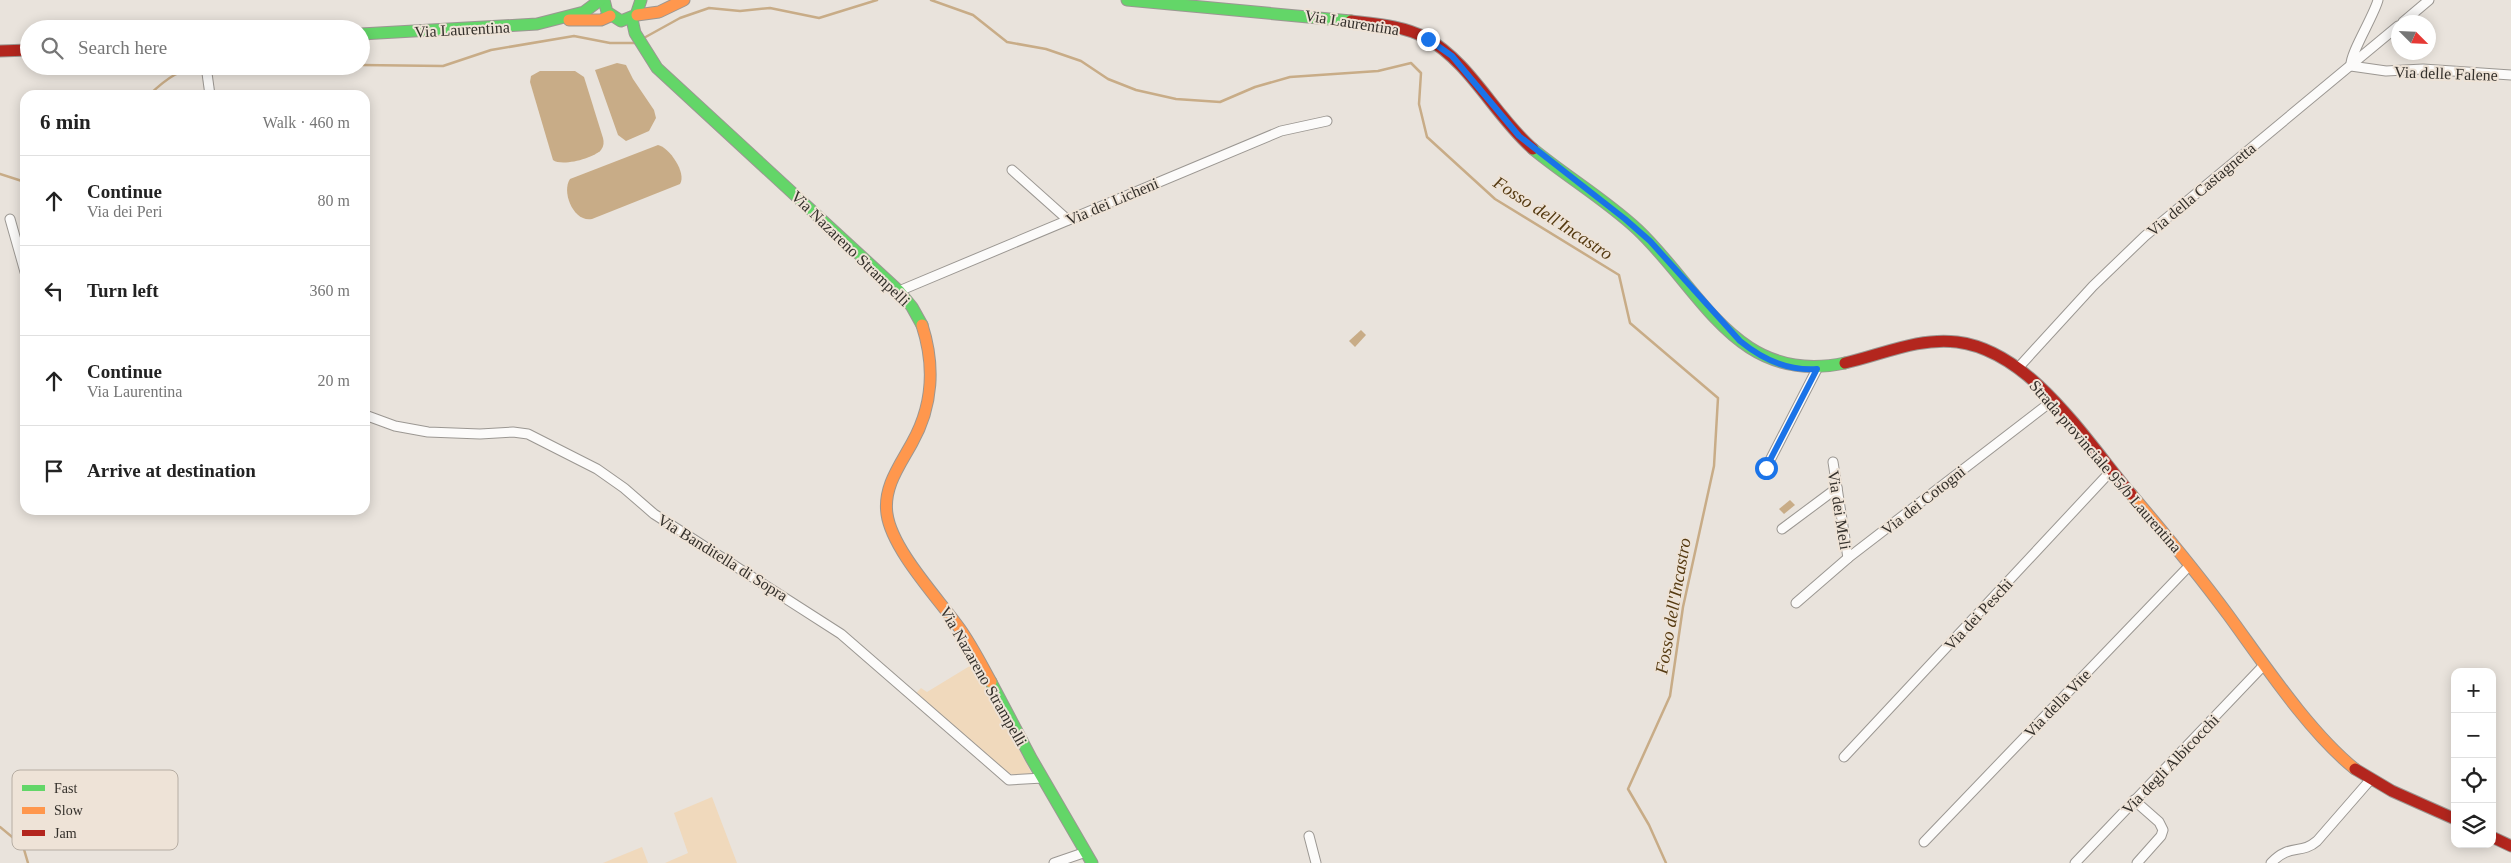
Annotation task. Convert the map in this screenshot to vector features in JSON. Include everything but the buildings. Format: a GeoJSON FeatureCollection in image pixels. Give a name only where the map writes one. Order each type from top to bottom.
{"type":"FeatureCollection","features":[{"type":"Feature","properties":{"kind":"main road","name":"Via Laurentina"},"geometry":{"type":"LineString","coordinates":[[370,34],[515,26],[561,19],[584,12],[600,0]]}},
{"type":"Feature","properties":{"kind":"main road"},"geometry":{"type":"LineString","coordinates":[[604,0],[604,7],[610,16]]}},
{"type":"Feature","properties":{"kind":"main road"},"geometry":{"type":"LineString","coordinates":[[634,17],[641,0]]}},
{"type":"Feature","properties":{"kind":"main road"},"geometry":{"type":"LineString","coordinates":[[634,17],[659,12],[684,0]]}},
{"type":"Feature","properties":{"kind":"main road","name":"Via Laurentina"},"geometry":{"type":"LineString","coordinates":[[1127,0],[1203,3],[1390,26],[1423,36],[1452,56]]}},
{"type":"Feature","properties":{"kind":"main road","name":"Via Laurentina"},"geometry":{"type":"LineString","coordinates":[[561,19],[588,21],[601,20],[610,16],[621,21],[634,17]]}},
{"type":"Feature","properties":{"kind":"main road","name":"Via Nazareno Strampelli"},"geometry":{"type":"LineString","coordinates":[[634,17],[635,34],[657,68],[802,199],[899,291],[912,306],[923,324],[931,349],[928,398],[922,419],[889,489],[886,504],[888,519],[898,543],[972,650],[1092,863]]}},
{"type":"Feature","properties":{"kind":"main road"},"geometry":{"type":"LineString","coordinates":[[0,51],[20,50]]}},
{"type":"Feature","properties":{"kind":"main road","name":"Strada provinciale 95/b Laurentina"},"geometry":{"type":"LineString","coordinates":[[1452,56],[1513,130],[1540,155],[1636,228],[1740,341],[1751,350],[1773,361],[1798,368],[1817,369],[1915,343],[1943,340],[1977,345],[2018,368],[2052,401],[2190,565],[2264,665],[2336,751],[2371,779],[2451,817]]}},
{"type":"Feature","properties":{"kind":"main road"},"geometry":{"type":"LineString","coordinates":[[2496,839],[2511,846]]}},
{"type":"Feature","properties":{"kind":"street"},"geometry":{"type":"LineString","coordinates":[[2351,66],[2351,59],[2370,22],[2378,0]]}},
{"type":"Feature","properties":{"kind":"street"},"geometry":{"type":"LineString","coordinates":[[2411,15],[2429,0]]}},
{"type":"Feature","properties":{"kind":"street","name":"Via della Castagnetta"},"geometry":{"type":"LineString","coordinates":[[2018,368],[2093,286],[2145,236],[2391,32]]}},
{"type":"Feature","properties":{"kind":"street","name":"Via delle Falene"},"geometry":{"type":"LineString","coordinates":[[2351,66],[2386,71],[2423,69],[2511,75]]}},
{"type":"Feature","properties":{"kind":"street"},"geometry":{"type":"LineString","coordinates":[[207,75],[209,90]]}},
{"type":"Feature","properties":{"kind":"street","name":"Via dei Licheni"},"geometry":{"type":"LineString","coordinates":[[899,291],[1281,131],[1296,126],[1327,122]]}},
{"type":"Feature","properties":{"kind":"street"},"geometry":{"type":"LineString","coordinates":[[1012,170],[1068,220]]}},
{"type":"Feature","properties":{"kind":"street"},"geometry":{"type":"LineString","coordinates":[[10,219],[20,254]]}},
{"type":"Feature","properties":{"kind":"street"},"geometry":{"type":"LineString","coordinates":[[1766,468],[1817,369]]}},
{"type":"Feature","properties":{"kind":"street","name":"Via dei Cotogni"},"geometry":{"type":"LineString","coordinates":[[1796,603],[1848,558],[2052,401]]}},
{"type":"Feature","properties":{"kind":"street","name":"Via Banditella di Sopra"},"geometry":{"type":"LineString","coordinates":[[370,417],[395,426],[428,432],[523,433],[591,466],[618,484],[650,512],[837,631],[1009,780],[1043,778]]}},
{"type":"Feature","properties":{"kind":"street","name":"Via dei Meli"},"geometry":{"type":"LineString","coordinates":[[1833,462],[1848,558]]}},
{"type":"Feature","properties":{"kind":"street","name":"Via dei Peschi"},"geometry":{"type":"LineString","coordinates":[[1844,758],[2111,471]]}},
{"type":"Feature","properties":{"kind":"street"},"geometry":{"type":"LineString","coordinates":[[1782,529],[1837,488]]}},
{"type":"Feature","properties":{"kind":"street","name":"Via della Vite"},"geometry":{"type":"LineString","coordinates":[[1924,842],[2190,565]]}},
{"type":"Feature","properties":{"kind":"street","name":"Via degli Albicocchi"},"geometry":{"type":"LineString","coordinates":[[2075,863],[2264,665]]}},
{"type":"Feature","properties":{"kind":"street"},"geometry":{"type":"LineString","coordinates":[[2271,863],[2286,851],[2314,844],[2371,779]]}},
{"type":"Feature","properties":{"kind":"street"},"geometry":{"type":"LineString","coordinates":[[2134,800],[2159,822],[2163,830],[2162,836],[2137,863]]}},
{"type":"Feature","properties":{"kind":"street"},"geometry":{"type":"LineString","coordinates":[[1309,836],[1316,863]]}},
{"type":"Feature","properties":{"kind":"street"},"geometry":{"type":"LineString","coordinates":[[1054,863],[1086,852]]}},
{"type":"Feature","properties":{"kind":"shaded area"},"geometry":{"type":"Polygon","coordinates":[[[617,63],[626,65],[654,110],[656,118],[649,131],[626,141],[618,135],[595,70],[617,63]]]}},
{"type":"Feature","properties":{"kind":"shaded area"},"geometry":{"type":"Polygon","coordinates":[[[540,71],[575,71],[584,77],[604,144],[597,153],[585,159],[570,162],[563,163],[553,160],[530,82],[531,76],[540,71]]]}},
{"type":"Feature","properties":{"kind":"shaded area"},"geometry":{"type":"Polygon","coordinates":[[[658,145],[667,150],[676,161],[682,179],[680,184],[592,219],[586,219],[575,212],[568,198],[567,191],[570,179],[658,145]]]}},
{"type":"Feature","properties":{"kind":"shaded area"},"geometry":{"type":"Polygon","coordinates":[[[1361,330],[1366,335],[1355,347],[1349,341],[1361,330]]]}},
{"type":"Feature","properties":{"kind":"shaded area"},"geometry":{"type":"Polygon","coordinates":[[[1790,500],[1795,505],[1784,514],[1779,509],[1790,500]]]}},
{"type":"Feature","properties":{"kind":"shaded area"},"geometry":{"type":"Polygon","coordinates":[[[973,664],[1032,774],[1018,776],[1006,772],[916,693],[921,688],[927,692],[973,664]]]}},
{"type":"Feature","properties":{"kind":"shaded area"},"geometry":{"type":"Polygon","coordinates":[[[712,797],[737,863],[665,863],[688,853],[674,813],[712,797]]]}},
{"type":"Feature","properties":{"kind":"shaded area"},"geometry":{"type":"Polygon","coordinates":[[[642,847],[648,863],[603,863],[642,847]]]}},
{"type":"Feature","properties":{"kind":"waterway","name":"Fosso dell'Incastro"},"geometry":{"type":"LineString","coordinates":[[642,39],[680,18],[709,8],[740,11],[770,8],[819,18],[877,0]]}},
{"type":"Feature","properties":{"kind":"waterway","name":"Fosso dell'Incastro"},"geometry":{"type":"LineString","coordinates":[[931,0],[973,15],[1007,42],[1046,49],[1081,61],[1108,79],[1136,90],[1176,99],[1220,102],[1255,87],[1290,77],[1378,71],[1411,63],[1421,73],[1419,104],[1427,137],[1495,199],[1619,275],[1630,323],[1718,398],[1714,466],[1683,607],[1670,696],[1628,789],[1649,825],[1666,863]]}},
{"type":"Feature","properties":{"kind":"waterway","name":"Fosso dell'Incastro"},"geometry":{"type":"LineString","coordinates":[[370,65],[443,66],[491,50],[574,36],[610,43],[635,43]]}},
{"type":"Feature","properties":{"kind":"waterway","name":"Fosso dell'Incastro"},"geometry":{"type":"LineString","coordinates":[[154,90],[174,75]]}},
{"type":"Feature","properties":{"kind":"waterway","name":"Fosso dell'Incastro"},"geometry":{"type":"LineString","coordinates":[[0,174],[20,180]]}},
{"type":"Feature","properties":{"kind":"waterway"},"geometry":{"type":"LineString","coordinates":[[0,827],[12,837]]}},
{"type":"Feature","properties":{"kind":"waterway"},"geometry":{"type":"LineString","coordinates":[[24,850],[28,863]]}},
{"type":"Feature","properties":{"kind":"traffic: fast"},"geometry":{"type":"LineString","coordinates":[[370,33],[537,24],[584,12],[600,0]]}},
{"type":"Feature","properties":{"kind":"traffic: fast"},"geometry":{"type":"LineString","coordinates":[[604,0],[607,12],[621,21],[636,15],[641,0]]}},
{"type":"Feature","properties":{"kind":"traffic: fast"},"geometry":{"type":"LineString","coordinates":[[1127,0],[1351,21]]}},
{"type":"Feature","properties":{"kind":"traffic: fast"},"geometry":{"type":"LineString","coordinates":[[632,19],[635,33],[657,68],[899,291],[912,307],[922,325]]}},
{"type":"Feature","properties":{"kind":"traffic: fast"},"geometry":{"type":"LineString","coordinates":[[1533,149],[1638,230],[1725,328],[1749,347],[1776,361],[1808,366],[1845,363]]}},
{"type":"Feature","properties":{"kind":"traffic: fast"},"geometry":{"type":"LineString","coordinates":[[991,682],[1031,758],[1092,863]]}},
{"type":"Feature","properties":{"kind":"traffic: slow"},"geometry":{"type":"LineString","coordinates":[[637,15],[659,12],[684,0]]}},
{"type":"Feature","properties":{"kind":"traffic: slow"},"geometry":{"type":"LineString","coordinates":[[569,20],[601,20],[610,16]]}},
{"type":"Feature","properties":{"kind":"traffic: slow"},"geometry":{"type":"LineString","coordinates":[[922,325],[929,355],[930,385],[928,400],[919,429],[890,485],[886,504],[887,514],[891,528],[907,558],[960,629],[991,682]]}},
{"type":"Feature","properties":{"kind":"traffic: slow"},"geometry":{"type":"LineString","coordinates":[[2131,494],[2205,585],[2304,717],[2338,754],[2355,769]]}},
{"type":"Feature","properties":{"kind":"traffic: jam"},"geometry":{"type":"LineString","coordinates":[[1351,21],[1390,26],[1409,31],[1426,38],[1442,48],[1469,75],[1506,121],[1533,149]]}},
{"type":"Feature","properties":{"kind":"traffic: jam"},"geometry":{"type":"LineString","coordinates":[[0,51],[20,50]]}},
{"type":"Feature","properties":{"kind":"traffic: jam"},"geometry":{"type":"LineString","coordinates":[[1845,363],[1914,344],[1929,342],[1957,342],[1984,349],[2009,362],[2033,380],[2076,425],[2131,494]]}},
{"type":"Feature","properties":{"kind":"traffic: jam"},"geometry":{"type":"LineString","coordinates":[[2355,769],[2392,791],[2451,817]]}},
{"type":"Feature","properties":{"kind":"traffic: jam"},"geometry":{"type":"LineString","coordinates":[[2496,839],[2511,846]]}},
{"type":"Feature","properties":{"kind":"route"},"geometry":{"type":"LineString","coordinates":[[1428,39],[1452,56],[1506,123],[1519,136],[1540,155],[1625,219],[1650,241],[1740,341],[1751,350],[1773,361],[1798,368],[1817,369],[1766,468]]}}]}
